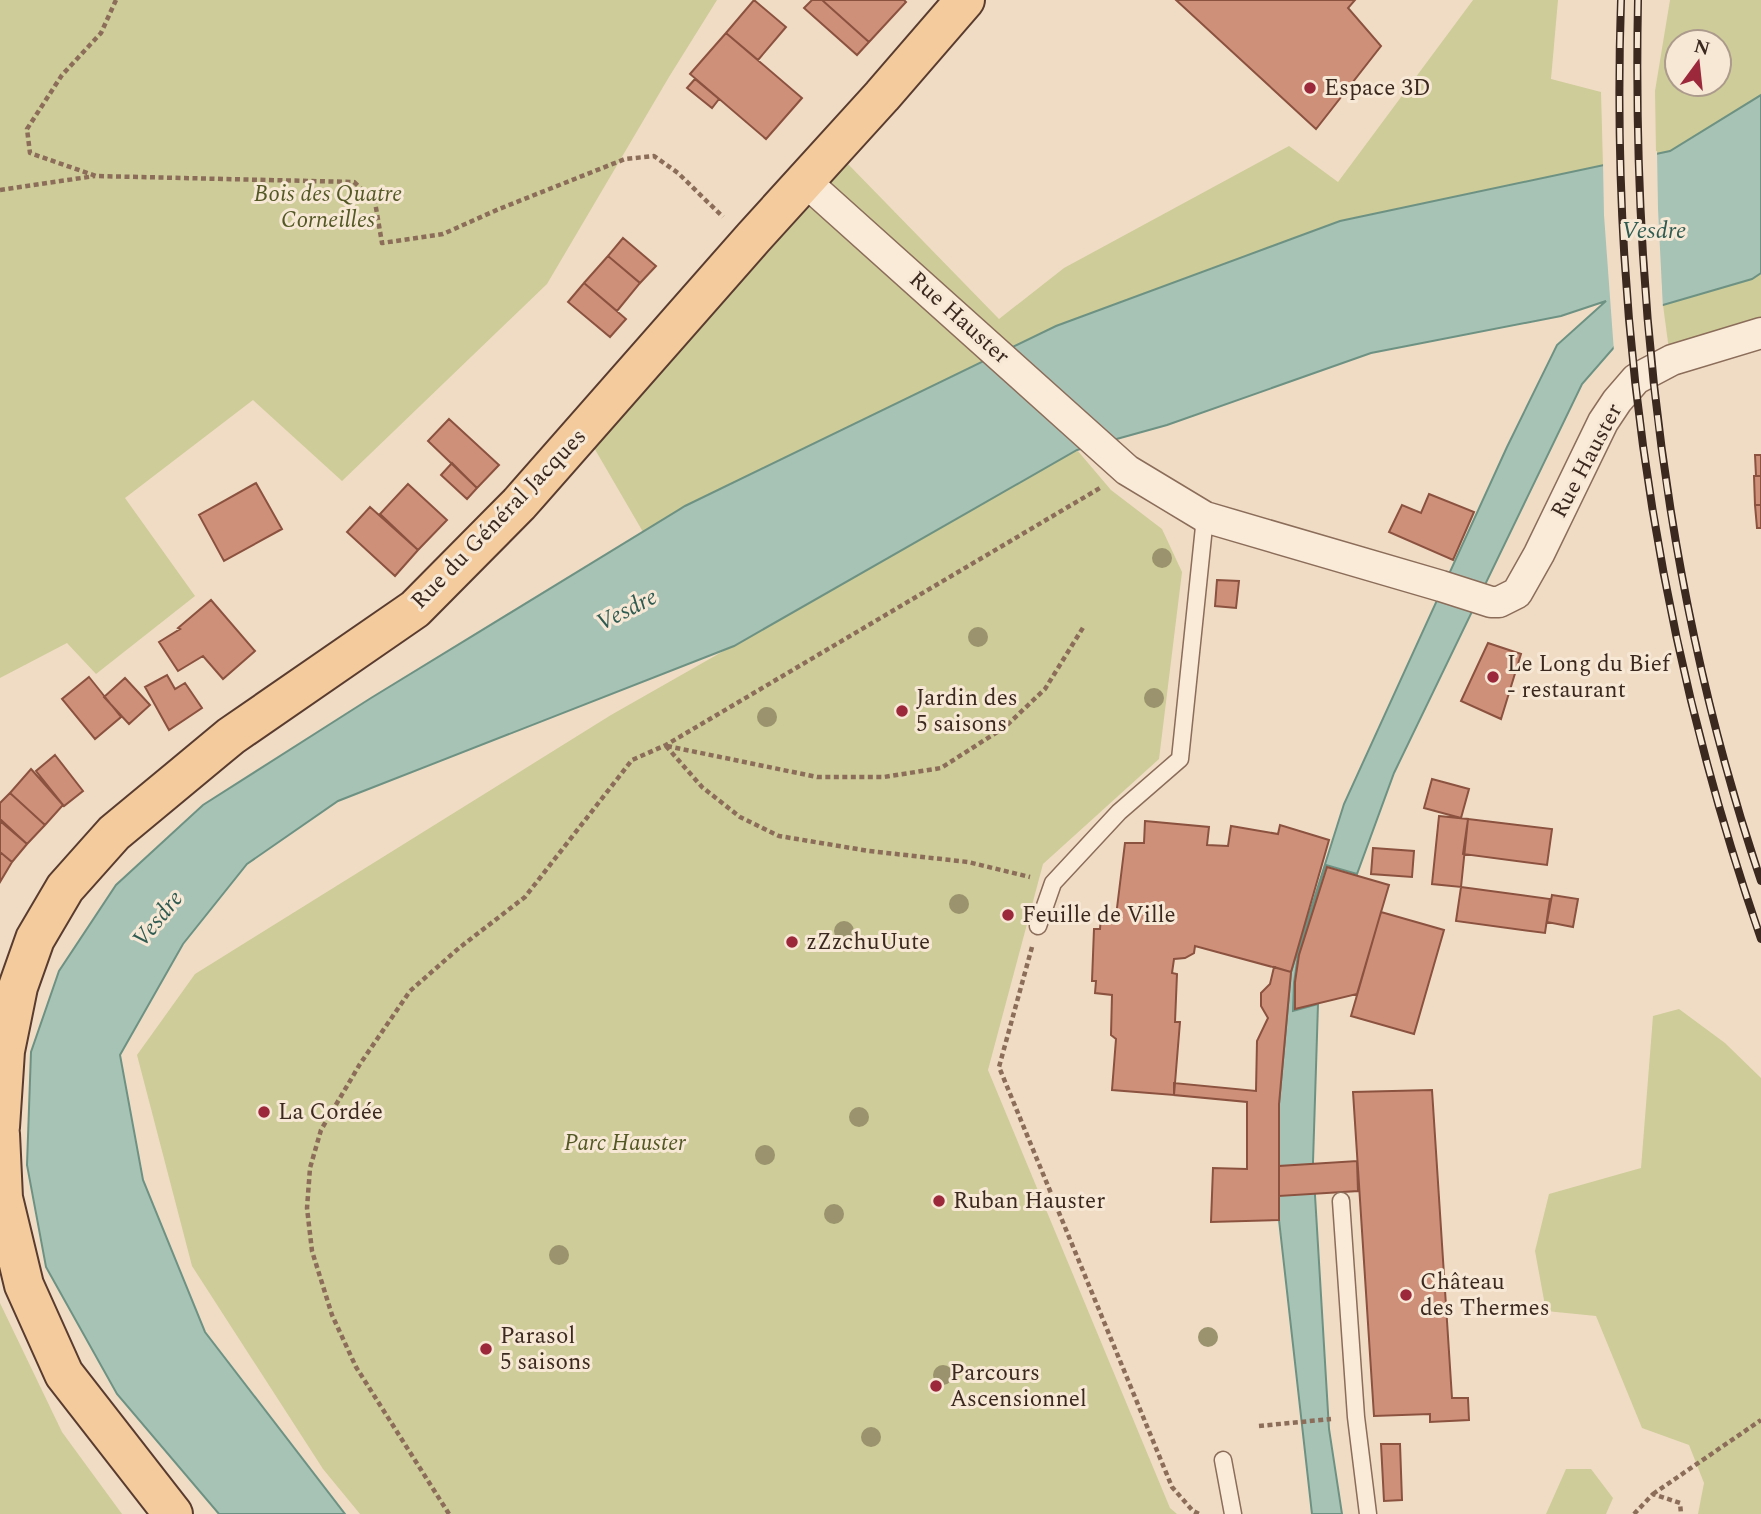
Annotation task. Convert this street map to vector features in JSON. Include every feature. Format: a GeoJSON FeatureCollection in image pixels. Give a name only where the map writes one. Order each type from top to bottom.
{"type":"FeatureCollection","features":[{"type":"Feature","properties":{"kind":"main road","name":"Rue du Général Jacques"},"geometry":{"type":"LineString","coordinates":[[0,1126],[5,1052],[18,987],[35,939],[65,888],[114,834],[231,736],[415,609],[519,504],[965,0]]}},
{"type":"Feature","properties":{"kind":"main road"},"geometry":{"type":"LineString","coordinates":[[0,1134],[3,1198],[24,1285],[64,1374],[173,1514]]}},
{"type":"Feature","properties":{"kind":"street","name":"Rue Hauster"},"geometry":{"type":"LineString","coordinates":[[805,181],[1120,463],[1205,517],[1481,599],[1499,602],[1517,593],[1539,554],[1603,422],[1636,379],[1672,360],[1761,333]]}},
{"type":"Feature","properties":{"kind":"lane"},"geometry":{"type":"LineString","coordinates":[[1038,926],[1053,883],[1119,812],[1180,759],[1205,517]]}},
{"type":"Feature","properties":{"kind":"lane"},"geometry":{"type":"LineString","coordinates":[[1341,1200],[1356,1417],[1368,1514]]}},
{"type":"Feature","properties":{"kind":"lane"},"geometry":{"type":"LineString","coordinates":[[1223,1460],[1233,1514]]}},
{"type":"Feature","properties":{"kind":"path"},"geometry":{"type":"LineString","coordinates":[[96,176],[30,153],[27,129],[62,75],[102,33],[116,0]]}},
{"type":"Feature","properties":{"kind":"path"},"geometry":{"type":"LineString","coordinates":[[0,190],[96,176],[355,182],[374,202],[382,243],[443,234],[625,159],[654,156],[678,173],[728,222],[752,238]]}},
{"type":"Feature","properties":{"kind":"path"},"geometry":{"type":"LineString","coordinates":[[449,1514],[356,1367],[332,1315],[312,1251],[307,1208],[310,1168],[321,1130],[360,1064],[410,991],[459,948],[525,897],[632,760],[666,746],[1090,494],[1120,463]]}},
{"type":"Feature","properties":{"kind":"path"},"geometry":{"type":"LineString","coordinates":[[666,746],[817,777],[884,777],[941,768],[1005,727],[1045,690],[1084,626]]}},
{"type":"Feature","properties":{"kind":"path"},"geometry":{"type":"LineString","coordinates":[[666,746],[702,788],[740,817],[779,836],[869,851],[968,862],[1053,883]]}},
{"type":"Feature","properties":{"kind":"path"},"geometry":{"type":"LineString","coordinates":[[1038,926],[999,1067],[1172,1487],[1193,1511],[1199,1514]]}},
{"type":"Feature","properties":{"kind":"path"},"geometry":{"type":"LineString","coordinates":[[1259,1426],[1332,1419]]}},
{"type":"Feature","properties":{"kind":"path"},"geometry":{"type":"LineString","coordinates":[[1634,1514],[1653,1494],[1761,1420]]}},
{"type":"Feature","properties":{"kind":"path"},"geometry":{"type":"LineString","coordinates":[[1653,1494],[1680,1503],[1681,1514]]}},
{"type":"Feature","properties":{"kind":"green space","name":"Bois des Quatre Corneilles"},"geometry":{"type":"Polygon","coordinates":[[[0,0],[717,0],[547,284],[342,481],[253,400],[125,498],[195,596],[96,674],[67,643],[0,678],[0,0]]]}},
{"type":"Feature","properties":{"kind":"green space"},"geometry":{"type":"Polygon","coordinates":[[[1473,0],[1558,0],[1551,79],[1601,92],[1603,166],[1340,221],[1056,326],[685,506],[643,532],[593,446],[848,164],[999,319],[1064,268],[1289,146],[1338,182],[1473,0]]]}},
{"type":"Feature","properties":{"kind":"green space"},"geometry":{"type":"Polygon","coordinates":[[[1670,0],[1761,0],[1761,95],[1670,151],[1656,154],[1655,91],[1663,42],[1663,98],[1733,98],[1733,28],[1665,28],[1670,0]]]}},
{"type":"Feature","properties":{"kind":"green space"},"geometry":{"type":"Polygon","coordinates":[[[1761,273],[1761,337],[1671,365],[1663,305],[1752,279],[1761,273]]]}},
{"type":"Feature","properties":{"kind":"green space","name":"Parc Hauster"},"geometry":{"type":"Polygon","coordinates":[[[1077,450],[1111,490],[1162,529],[1182,572],[1159,759],[1043,864],[988,1070],[1170,1508],[1177,1514],[360,1514],[323,1469],[192,1266],[137,1055],[195,974],[611,715],[1077,450]]]}},
{"type":"Feature","properties":{"kind":"green space"},"geometry":{"type":"Polygon","coordinates":[[[1679,1009],[1725,1043],[1761,1078],[1761,1514],[1698,1514],[1704,1483],[1689,1445],[1642,1428],[1596,1316],[1546,1311],[1535,1251],[1549,1194],[1641,1168],[1653,1016],[1679,1009]]]}},
{"type":"Feature","properties":{"kind":"green space"},"geometry":{"type":"Polygon","coordinates":[[[0,1303],[62,1432],[122,1514],[0,1514],[0,1303]]]}},
{"type":"Feature","properties":{"kind":"green space"},"geometry":{"type":"Polygon","coordinates":[[[1566,1469],[1591,1469],[1613,1498],[1606,1514],[1546,1514],[1566,1469]]]}},
{"type":"Feature","properties":{"kind":"water","name":"Vesdre"},"geometry":{"type":"Polygon","coordinates":[[[1761,95],[1761,273],[1752,279],[1663,305],[1650,306],[1582,384],[1394,773],[1357,874],[1326,865],[1298,955],[1293,1011],[1318,1004],[1313,1162],[1329,1429],[1342,1514],[1312,1514],[1279,1220],[1279,1104],[1291,972],[1344,804],[1507,447],[1557,345],[1606,301],[1561,316],[1371,353],[1167,425],[1077,450],[734,646],[338,801],[247,864],[183,944],[120,1055],[143,1180],[205,1332],[345,1514],[219,1514],[117,1394],[46,1267],[27,1165],[31,1052],[59,971],[116,885],[203,805],[371,698],[685,506],[1056,326],[1340,221],[1670,151],[1761,95]]]}},
{"type":"Feature","properties":{"kind":"pier"},"geometry":{"type":"Polygon","coordinates":[[[1657,151],[1663,309],[1652,309],[1614,352],[1603,163],[1657,151]]]}},
{"type":"Feature","properties":{"kind":"building"},"geometry":{"type":"Polygon","coordinates":[[[754,0],[786,27],[758,60],[726,33],[754,0]]]}},
{"type":"Feature","properties":{"kind":"building"},"geometry":{"type":"Polygon","coordinates":[[[812,0],[822,0],[869,42],[857,55],[804,8],[812,0]]]}},
{"type":"Feature","properties":{"kind":"building"},"geometry":{"type":"Polygon","coordinates":[[[822,0],[904,0],[906,2],[869,42],[822,0]]]}},
{"type":"Feature","properties":{"kind":"building","name":"Espace 3D"},"geometry":{"type":"Polygon","coordinates":[[[1176,0],[1355,0],[1348,8],[1381,46],[1316,129],[1176,0]]]}},
{"type":"Feature","properties":{"kind":"building"},"geometry":{"type":"Polygon","coordinates":[[[726,33],[802,98],[766,139],[690,74],[726,33]]]}},
{"type":"Feature","properties":{"kind":"building"},"geometry":{"type":"Polygon","coordinates":[[[695,79],[719,99],[712,108],[687,88],[695,79]]]}},
{"type":"Feature","properties":{"kind":"building"},"geometry":{"type":"Polygon","coordinates":[[[623,238],[656,266],[640,283],[608,256],[623,238]]]}},
{"type":"Feature","properties":{"kind":"building"},"geometry":{"type":"Polygon","coordinates":[[[608,256],[640,283],[617,311],[584,283],[608,256]]]}},
{"type":"Feature","properties":{"kind":"building"},"geometry":{"type":"Polygon","coordinates":[[[584,283],[626,319],[610,337],[568,302],[584,283]]]}},
{"type":"Feature","properties":{"kind":"building"},"geometry":{"type":"Polygon","coordinates":[[[449,419],[499,465],[477,488],[428,441],[449,419]]]}},
{"type":"Feature","properties":{"kind":"building"},"geometry":{"type":"Polygon","coordinates":[[[1755,455],[1761,455],[1761,476],[1756,476],[1755,455]]]}},
{"type":"Feature","properties":{"kind":"building"},"geometry":{"type":"Polygon","coordinates":[[[452,463],[477,488],[467,499],[441,475],[452,463]]]}},
{"type":"Feature","properties":{"kind":"building"},"geometry":{"type":"Polygon","coordinates":[[[1754,476],[1761,476],[1761,505],[1755,505],[1754,476]]]}},
{"type":"Feature","properties":{"kind":"building"},"geometry":{"type":"Polygon","coordinates":[[[256,483],[282,529],[224,561],[199,515],[256,483]]]}},
{"type":"Feature","properties":{"kind":"building"},"geometry":{"type":"Polygon","coordinates":[[[408,484],[447,520],[418,550],[380,514],[408,484]]]}},
{"type":"Feature","properties":{"kind":"building"},"geometry":{"type":"Polygon","coordinates":[[[1429,494],[1474,512],[1453,560],[1389,532],[1402,505],[1421,513],[1429,494]]]}},
{"type":"Feature","properties":{"kind":"building"},"geometry":{"type":"Polygon","coordinates":[[[1755,505],[1761,505],[1761,528],[1757,528],[1755,505]]]}},
{"type":"Feature","properties":{"kind":"building"},"geometry":{"type":"Polygon","coordinates":[[[370,507],[418,550],[395,576],[347,532],[370,507]]]}},
{"type":"Feature","properties":{"kind":"building"},"geometry":{"type":"Polygon","coordinates":[[[1217,580],[1239,581],[1236,608],[1215,606],[1217,580]]]}},
{"type":"Feature","properties":{"kind":"building"},"geometry":{"type":"Polygon","coordinates":[[[211,600],[255,651],[223,679],[203,656],[178,671],[159,642],[180,629],[178,628],[211,600]]]}},
{"type":"Feature","properties":{"kind":"building","name":"Le Long du Bief - restaurant"},"geometry":{"type":"Polygon","coordinates":[[[1488,643],[1521,654],[1501,719],[1461,701],[1488,643]]]}},
{"type":"Feature","properties":{"kind":"building"},"geometry":{"type":"Polygon","coordinates":[[[167,675],[175,689],[185,683],[202,708],[169,730],[145,687],[167,675]]]}},
{"type":"Feature","properties":{"kind":"building"},"geometry":{"type":"Polygon","coordinates":[[[89,677],[121,717],[95,739],[62,699],[89,677]]]}},
{"type":"Feature","properties":{"kind":"building"},"geometry":{"type":"Polygon","coordinates":[[[125,678],[150,705],[129,724],[104,697],[125,678]]]}},
{"type":"Feature","properties":{"kind":"building"},"geometry":{"type":"Polygon","coordinates":[[[55,755],[83,791],[64,806],[36,771],[55,755]]]}},
{"type":"Feature","properties":{"kind":"building"},"geometry":{"type":"Polygon","coordinates":[[[31,769],[63,805],[45,825],[10,793],[31,769]]]}},
{"type":"Feature","properties":{"kind":"building"},"geometry":{"type":"Polygon","coordinates":[[[1432,779],[1469,789],[1461,818],[1424,808],[1432,779]]]}},
{"type":"Feature","properties":{"kind":"building"},"geometry":{"type":"Polygon","coordinates":[[[10,793],[45,825],[27,844],[0,819],[0,803],[10,793]]]}},
{"type":"Feature","properties":{"kind":"building"},"geometry":{"type":"Polygon","coordinates":[[[1439,816],[1468,819],[1461,887],[1432,884],[1439,816]]]}},
{"type":"Feature","properties":{"kind":"building"},"geometry":{"type":"Polygon","coordinates":[[[1468,819],[1552,829],[1547,865],[1463,854],[1468,819]]]}},
{"type":"Feature","properties":{"kind":"building"},"geometry":{"type":"Polygon","coordinates":[[[0,821],[27,844],[12,862],[0,852],[0,821]]]}},
{"type":"Feature","properties":{"kind":"building"},"geometry":{"type":"Polygon","coordinates":[[[1145,821],[1209,827],[1207,845],[1228,846],[1231,826],[1278,834],[1280,825],[1329,840],[1291,972],[1195,946],[1194,953],[1185,958],[1174,959],[1172,973],[1177,974],[1175,1022],[1180,1022],[1174,1095],[1112,1090],[1116,1039],[1111,1035],[1112,995],[1095,993],[1096,981],[1092,981],[1094,929],[1100,929],[1101,916],[1116,916],[1125,843],[1144,843],[1145,821]]]}},
{"type":"Feature","properties":{"kind":"building"},"geometry":{"type":"Polygon","coordinates":[[[1373,848],[1414,851],[1412,877],[1371,874],[1373,848]]]}},
{"type":"Feature","properties":{"kind":"building"},"geometry":{"type":"Polygon","coordinates":[[[0,852],[12,862],[0,882],[0,852]]]}},
{"type":"Feature","properties":{"kind":"building"},"geometry":{"type":"Polygon","coordinates":[[[1327,867],[1389,885],[1357,994],[1295,1009],[1299,955],[1327,867]]]}},
{"type":"Feature","properties":{"kind":"building"},"geometry":{"type":"Polygon","coordinates":[[[1461,887],[1550,899],[1545,933],[1456,921],[1461,887]]]}},
{"type":"Feature","properties":{"kind":"building"},"geometry":{"type":"Polygon","coordinates":[[[1552,895],[1578,899],[1573,927],[1547,922],[1552,895]]]}},
{"type":"Feature","properties":{"kind":"building"},"geometry":{"type":"Polygon","coordinates":[[[1381,912],[1444,930],[1414,1034],[1351,1016],[1381,912]]]}},
{"type":"Feature","properties":{"kind":"building"},"geometry":{"type":"Polygon","coordinates":[[[1274,967],[1291,972],[1279,1104],[1279,1220],[1211,1222],[1213,1168],[1247,1169],[1247,1102],[1174,1095],[1174,1083],[1256,1091],[1257,1041],[1268,1018],[1261,1006],[1261,993],[1270,984],[1274,967]]]}},
{"type":"Feature","properties":{"kind":"building","name":"Château des Thermes"},"geometry":{"type":"Polygon","coordinates":[[[1432,1090],[1452,1398],[1468,1398],[1469,1420],[1430,1422],[1430,1414],[1374,1416],[1353,1092],[1432,1090]]]}},
{"type":"Feature","properties":{"kind":"building"},"geometry":{"type":"Polygon","coordinates":[[[1357,1161],[1358,1191],[1279,1196],[1279,1166],[1357,1161]]]}},
{"type":"Feature","properties":{"kind":"building"},"geometry":{"type":"Polygon","coordinates":[[[1381,1444],[1400,1444],[1402,1500],[1384,1501],[1381,1444]]]}},
{"type":"Feature","properties":{"kind":"railway"},"geometry":{"type":"LineString","coordinates":[[1621,0],[1623,239],[1633,358],[1648,476],[1668,593],[1693,709],[1724,825],[1761,939]]}},
{"type":"Feature","properties":{"kind":"railway"},"geometry":{"type":"LineString","coordinates":[[1638,0],[1641,223],[1661,446],[1678,556],[1700,665],[1728,774],[1761,881]]}},
{"type":"Feature","properties":{"kind":"place","name":"Espace 3D"},"geometry":{"type":"Point","coordinates":[1310,88]}},
{"type":"Feature","properties":{"kind":"place","name":"Le Long du Bief - restaurant"},"geometry":{"type":"Point","coordinates":[1493,677]}},
{"type":"Feature","properties":{"kind":"place","name":"Jardin des 5 saisons"},"geometry":{"type":"Point","coordinates":[902,711]}},
{"type":"Feature","properties":{"kind":"place","name":"Feuille de Ville"},"geometry":{"type":"Point","coordinates":[1008,915]}},
{"type":"Feature","properties":{"kind":"place","name":"zZzchuUute"},"geometry":{"type":"Point","coordinates":[792,942]}},
{"type":"Feature","properties":{"kind":"place","name":"La Cordée"},"geometry":{"type":"Point","coordinates":[264,1112]}},
{"type":"Feature","properties":{"kind":"place","name":"Ruban Hauster"},"geometry":{"type":"Point","coordinates":[939,1201]}},
{"type":"Feature","properties":{"kind":"place","name":"Château des Thermes"},"geometry":{"type":"Point","coordinates":[1406,1295]}},
{"type":"Feature","properties":{"kind":"place","name":"Parasol 5 saisons"},"geometry":{"type":"Point","coordinates":[486,1349]}},
{"type":"Feature","properties":{"kind":"place","name":"Parcours Ascensionnel"},"geometry":{"type":"Point","coordinates":[936,1386]}}]}
